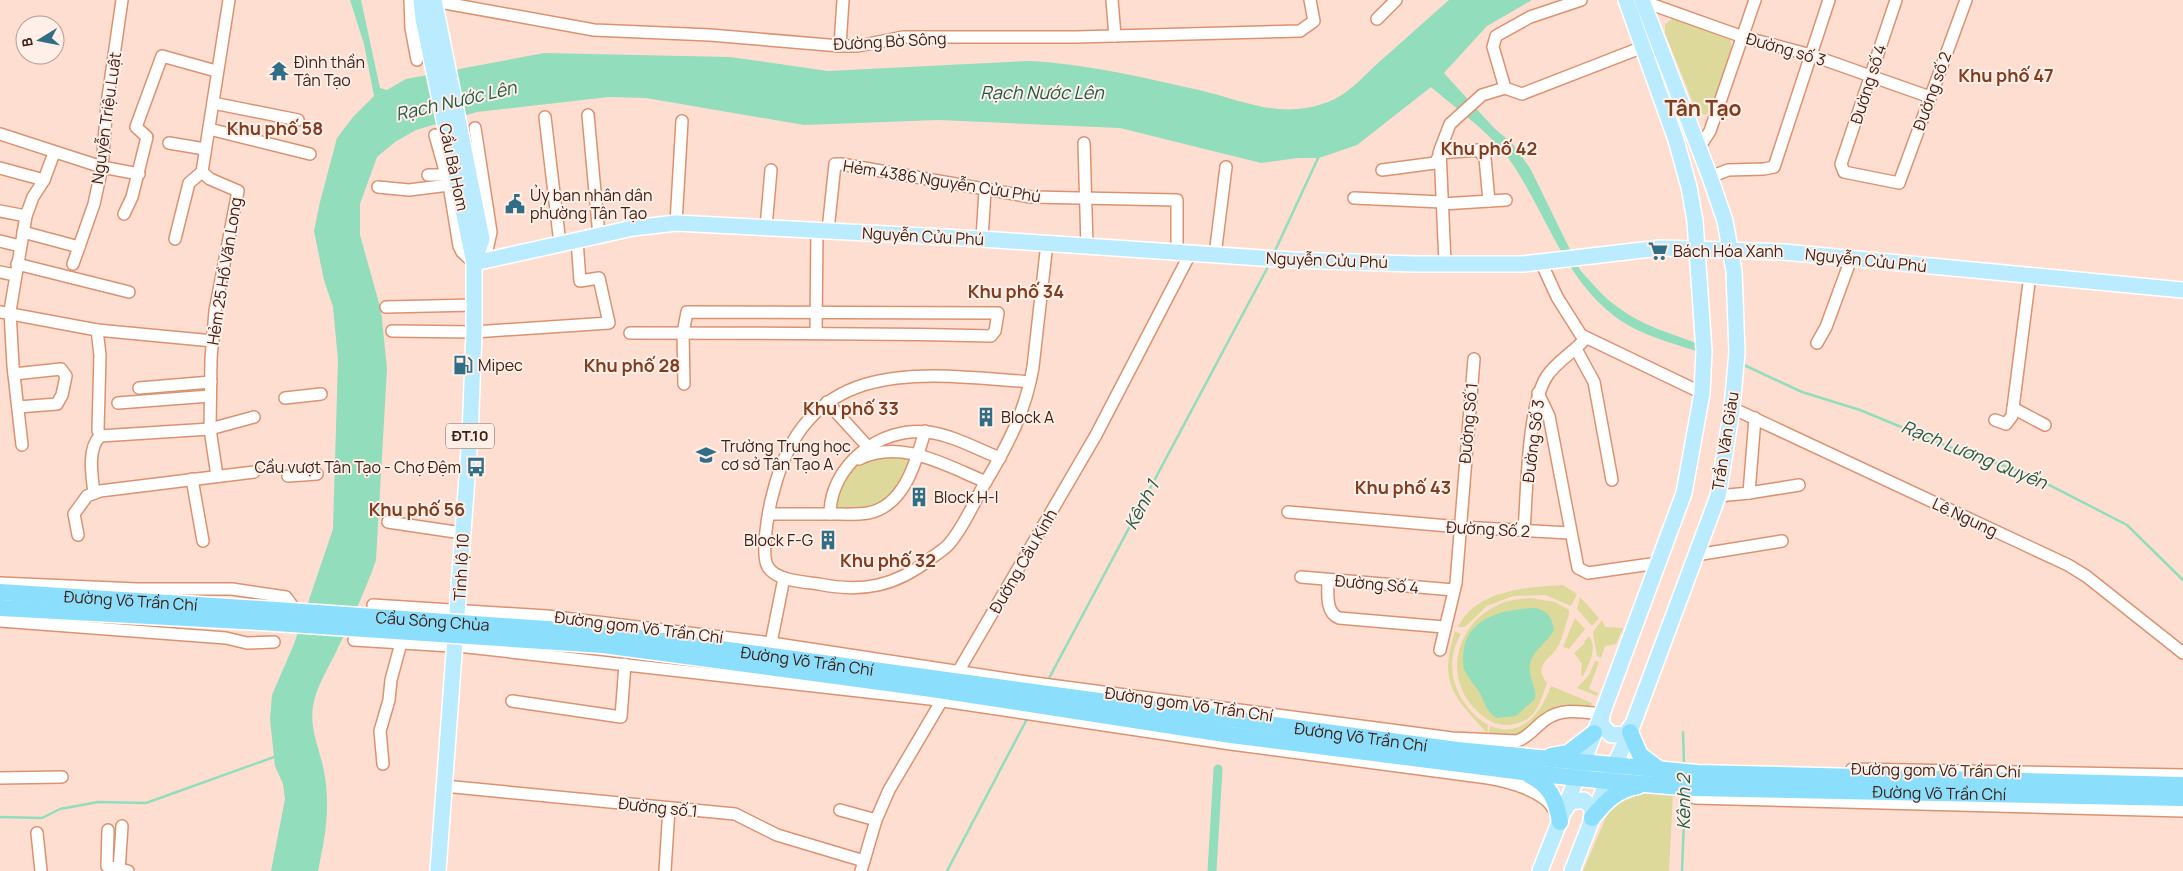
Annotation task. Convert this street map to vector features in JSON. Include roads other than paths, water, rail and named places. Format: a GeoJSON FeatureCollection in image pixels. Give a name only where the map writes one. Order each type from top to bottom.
{"type":"FeatureCollection","features":[{"type":"Feature","properties":{"kind":"highway","name":"Đường Võ Trần Chí"},"geometry":{"type":"LineString","coordinates":[[0,592],[261,616]]}},
{"type":"Feature","properties":{"kind":"highway","name":"Đường Võ Trần Chí"},"geometry":{"type":"LineString","coordinates":[[0,608],[261,616]]}},
{"type":"Feature","properties":{"kind":"highway","name":"Cầu Sông Chùa"},"geometry":{"type":"LineString","coordinates":[[261,616],[603,639]]}},
{"type":"Feature","properties":{"kind":"highway","name":"Đường Võ Trần Chí"},"geometry":{"type":"LineString","coordinates":[[603,639],[950,686],[1012,701],[1060,702],[1454,744],[1537,758],[1579,770],[1607,781],[1682,776],[2183,785]]}},
{"type":"Feature","properties":{"kind":"highway","name":"Đường Võ Trần Chí"},"geometry":{"type":"LineString","coordinates":[[1060,702],[1231,734],[1523,772],[1579,770],[1614,766],[1854,797],[2183,798]]}},
{"type":"Feature","properties":{"kind":"highway"},"geometry":{"type":"LineString","coordinates":[[1631,729],[1640,755],[1682,776]]}},
{"type":"Feature","properties":{"kind":"highway"},"geometry":{"type":"LineString","coordinates":[[1537,758],[1568,753],[1594,734]]}},
{"type":"Feature","properties":{"kind":"highway"},"geometry":{"type":"LineString","coordinates":[[1523,772],[1540,780],[1550,790],[1562,816]]}},
{"type":"Feature","properties":{"kind":"highway"},"geometry":{"type":"LineString","coordinates":[[1592,820],[1606,801],[1626,788],[1682,776]]}},
{"type":"Feature","properties":{"kind":"main road","name":"Cầu Bà Hom"},"geometry":{"type":"LineString","coordinates":[[421,0],[423,19],[476,242]]}},
{"type":"Feature","properties":{"kind":"main road","name":"Trần Văn Giàu"},"geometry":{"type":"LineString","coordinates":[[1540,871],[1602,714],[1684,493],[1702,393],[1704,351],[1689,187],[1676,140],[1626,0]]}},
{"type":"Feature","properties":{"kind":"main road","name":"Trần Văn Giàu"},"geometry":{"type":"LineString","coordinates":[[1572,871],[1607,781],[1631,729],[1718,496],[1732,408],[1737,352],[1732,250],[1710,177],[1642,0]]}},
{"type":"Feature","properties":{"kind":"main road","name":"Cầu Bà Hom"},"geometry":{"type":"LineString","coordinates":[[441,1],[476,242]]}},
{"type":"Feature","properties":{"kind":"main road","name":"Nguyễn Cửu Phú"},"geometry":{"type":"LineString","coordinates":[[474,263],[655,224],[676,222],[1048,243],[1292,260],[1523,264],[1578,256],[1660,248],[1696,248],[1784,252],[2183,290]]}},
{"type":"Feature","properties":{"kind":"main road","name":"Tỉnh lộ 10"},"geometry":{"type":"LineString","coordinates":[[438,871],[470,437],[476,242]]}},
{"type":"Feature","properties":{"kind":"main road"},"geometry":{"type":"LineString","coordinates":[[1602,714],[1601,724],[1611,735],[1621,736],[1631,729]]}},
{"type":"Feature","properties":{"kind":"main road"},"geometry":{"type":"LineString","coordinates":[[1562,816],[1570,802],[1584,800],[1593,809],[1592,820]]}},
{"type":"Feature","properties":{"kind":"street","name":"Nguyễn Triệu Luật"},"geometry":{"type":"LineString","coordinates":[[73,264],[94,204],[102,167],[107,104],[122,0]]}},
{"type":"Feature","properties":{"kind":"street"},"geometry":{"type":"LineString","coordinates":[[175,239],[189,183],[202,172],[216,71],[229,0]]}},
{"type":"Feature","properties":{"kind":"street"},"geometry":{"type":"LineString","coordinates":[[410,0],[411,28],[417,60]]}},
{"type":"Feature","properties":{"kind":"street"},"geometry":{"type":"LineString","coordinates":[[840,46],[843,0]]}},
{"type":"Feature","properties":{"kind":"street"},"geometry":{"type":"LineString","coordinates":[[1112,0],[1115,36]]}},
{"type":"Feature","properties":{"kind":"street","name":"Đường Bờ Sông"},"geometry":{"type":"LineString","coordinates":[[441,1],[594,30],[710,35],[858,46],[903,37],[1115,36],[1300,31],[1314,21],[1310,0]]}},
{"type":"Feature","properties":{"kind":"street"},"geometry":{"type":"LineString","coordinates":[[1377,18],[1396,0]]}},
{"type":"Feature","properties":{"kind":"street"},"geometry":{"type":"LineString","coordinates":[[1505,88],[1493,47],[1496,36],[1530,17],[1580,0]]}},
{"type":"Feature","properties":{"kind":"street","name":"Đường số 3"},"geometry":{"type":"LineString","coordinates":[[1642,0],[1657,3],[1743,37],[1811,55],[1930,97]]}},
{"type":"Feature","properties":{"kind":"street"},"geometry":{"type":"LineString","coordinates":[[1699,148],[1710,131],[1755,0]]}},
{"type":"Feature","properties":{"kind":"street"},"geometry":{"type":"LineString","coordinates":[[1710,177],[1728,170],[1774,167],[1829,0]]}},
{"type":"Feature","properties":{"kind":"street","name":"Đường số 4"},"geometry":{"type":"LineString","coordinates":[[1896,0],[1841,164],[1844,172],[1899,183]]}},
{"type":"Feature","properties":{"kind":"street","name":"Đường số 2"},"geometry":{"type":"LineString","coordinates":[[1899,183],[1966,0]]}},
{"type":"Feature","properties":{"kind":"street"},"geometry":{"type":"LineString","coordinates":[[1382,170],[1435,163],[1440,155],[1450,124],[1482,95],[1505,88],[1522,94],[1643,48]]}},
{"type":"Feature","properties":{"kind":"street"},"geometry":{"type":"LineString","coordinates":[[124,214],[139,174],[148,137],[136,127],[162,56],[216,71]]}},
{"type":"Feature","properties":{"kind":"street"},"geometry":{"type":"LineString","coordinates":[[213,103],[298,120]]}},
{"type":"Feature","properties":{"kind":"street"},"geometry":{"type":"LineString","coordinates":[[588,114],[599,236]]}},
{"type":"Feature","properties":{"kind":"street"},"geometry":{"type":"LineString","coordinates":[[545,117],[560,244]]}},
{"type":"Feature","properties":{"kind":"street"},"geometry":{"type":"LineString","coordinates":[[676,222],[682,121]]}},
{"type":"Feature","properties":{"kind":"street"},"geometry":{"type":"LineString","coordinates":[[435,135],[447,180],[460,246],[462,252],[474,263],[487,250],[491,232],[475,128]]}},
{"type":"Feature","properties":{"kind":"street"},"geometry":{"type":"LineString","coordinates":[[209,129],[310,154]]}},
{"type":"Feature","properties":{"kind":"street"},"geometry":{"type":"LineString","coordinates":[[0,134],[102,167],[139,174]]}},
{"type":"Feature","properties":{"kind":"street"},"geometry":{"type":"LineString","coordinates":[[1084,143],[1087,246]]}},
{"type":"Feature","properties":{"kind":"street"},"geometry":{"type":"LineString","coordinates":[[169,144],[205,149]]}},
{"type":"Feature","properties":{"kind":"street"},"geometry":{"type":"LineString","coordinates":[[1440,155],[1478,150],[1485,158],[1489,201]]}},
{"type":"Feature","properties":{"kind":"street"},"geometry":{"type":"LineString","coordinates":[[22,445],[5,313],[16,270],[26,216],[33,197],[44,180],[54,153]]}},
{"type":"Feature","properties":{"kind":"street"},"geometry":{"type":"LineString","coordinates":[[1440,155],[1445,263]]}},
{"type":"Feature","properties":{"kind":"street","name":"Hẻm 4386 Nguyễn Cửu Phú"},"geometry":{"type":"LineString","coordinates":[[823,230],[835,164],[984,191],[1031,197],[1176,200],[1184,253]]}},
{"type":"Feature","properties":{"kind":"street"},"geometry":{"type":"LineString","coordinates":[[1215,255],[1226,167]]}},
{"type":"Feature","properties":{"kind":"street"},"geometry":{"type":"LineString","coordinates":[[0,168],[44,180]]}},
{"type":"Feature","properties":{"kind":"street"},"geometry":{"type":"LineString","coordinates":[[766,227],[771,170]]}},
{"type":"Feature","properties":{"kind":"street","name":"Hẻm 25 Hồ Văn Long"},"geometry":{"type":"LineString","coordinates":[[202,172],[210,179],[238,191],[215,311],[210,429],[218,476]]}},
{"type":"Feature","properties":{"kind":"street"},"geometry":{"type":"LineString","coordinates":[[428,175],[447,180]]}},
{"type":"Feature","properties":{"kind":"street"},"geometry":{"type":"LineString","coordinates":[[378,187],[402,190],[447,180]]}},
{"type":"Feature","properties":{"kind":"street"},"geometry":{"type":"LineString","coordinates":[[982,239],[984,191]]}},
{"type":"Feature","properties":{"kind":"street"},"geometry":{"type":"LineString","coordinates":[[1354,198],[1442,203],[1506,200]]}},
{"type":"Feature","properties":{"kind":"street"},"geometry":{"type":"LineString","coordinates":[[0,211],[26,216]]}},
{"type":"Feature","properties":{"kind":"street"},"geometry":{"type":"LineString","coordinates":[[816,332],[823,230]]}},
{"type":"Feature","properties":{"kind":"street"},"geometry":{"type":"LineString","coordinates":[[23,232],[79,248]]}},
{"type":"Feature","properties":{"kind":"street"},"geometry":{"type":"LineString","coordinates":[[392,331],[474,332],[609,323],[599,278],[580,282],[577,240]]}},
{"type":"Feature","properties":{"kind":"street"},"geometry":{"type":"LineString","coordinates":[[0,241],[20,246]]}},
{"type":"Feature","properties":{"kind":"street"},"geometry":{"type":"LineString","coordinates":[[1030,382],[946,377],[894,377],[869,382],[827,402],[804,424],[780,465],[769,514],[765,558],[768,567],[773,573],[784,578],[843,587],[878,586],[893,581],[924,564],[949,545],[1000,458],[1022,412],[1030,382],[1048,243]]}},
{"type":"Feature","properties":{"kind":"street","name":"Đường Cầu Kinh"},"geometry":{"type":"LineString","coordinates":[[863,866],[876,820],[889,790],[1096,435],[1184,253]]}},
{"type":"Feature","properties":{"kind":"street"},"geometry":{"type":"LineString","coordinates":[[1817,343],[1826,327],[1851,259]]}},
{"type":"Feature","properties":{"kind":"street"},"geometry":{"type":"LineString","coordinates":[[1541,262],[1574,327],[1585,339],[1702,393]]}},
{"type":"Feature","properties":{"kind":"street"},"geometry":{"type":"LineString","coordinates":[[0,272],[16,270],[129,292]]}},
{"type":"Feature","properties":{"kind":"street"},"geometry":{"type":"LineString","coordinates":[[1995,420],[2008,423],[2013,408],[2030,275]]}},
{"type":"Feature","properties":{"kind":"street"},"geometry":{"type":"LineString","coordinates":[[386,306],[474,305]]}},
{"type":"Feature","properties":{"kind":"street"},"geometry":{"type":"LineString","coordinates":[[630,333],[683,333],[758,332],[816,332],[991,336],[995,331],[998,313],[687,312],[683,333],[684,384]]}},
{"type":"Feature","properties":{"kind":"street"},"geometry":{"type":"LineString","coordinates":[[758,332],[761,312]]}},
{"type":"Feature","properties":{"kind":"street"},"geometry":{"type":"LineString","coordinates":[[893,334],[894,312]]}},
{"type":"Feature","properties":{"kind":"street"},"geometry":{"type":"LineString","coordinates":[[5,313],[97,330],[213,341]]}},
{"type":"Feature","properties":{"kind":"street"},"geometry":{"type":"LineString","coordinates":[[953,335],[954,313]]}},
{"type":"Feature","properties":{"kind":"street"},"geometry":{"type":"LineString","coordinates":[[94,493],[92,472],[93,448],[100,436],[98,430],[100,361],[97,330]]}},
{"type":"Feature","properties":{"kind":"street","name":"Đường Số 3"},"geometry":{"type":"LineString","coordinates":[[1524,531],[1533,418],[1538,393],[1552,369],[1585,339]]}},
{"type":"Feature","properties":{"kind":"street"},"geometry":{"type":"LineString","coordinates":[[1576,349],[1594,382],[1612,480]]}},
{"type":"Feature","properties":{"kind":"street","name":"Đường Số 1"},"geometry":{"type":"LineString","coordinates":[[1440,650],[1454,590],[1474,359]]}},
{"type":"Feature","properties":{"kind":"street"},"geometry":{"type":"LineString","coordinates":[[14,374],[61,369],[66,376],[62,395],[57,404],[18,407]]}},
{"type":"Feature","properties":{"kind":"street"},"geometry":{"type":"LineString","coordinates":[[138,388],[211,382]]}},
{"type":"Feature","properties":{"kind":"street"},"geometry":{"type":"LineString","coordinates":[[1538,393],[1549,416],[1576,562],[1582,572],[1658,563]]}},
{"type":"Feature","properties":{"kind":"street"},"geometry":{"type":"LineString","coordinates":[[285,398],[321,394]]}},
{"type":"Feature","properties":{"kind":"street"},"geometry":{"type":"LineString","coordinates":[[118,403],[210,396]]}},
{"type":"Feature","properties":{"kind":"street"},"geometry":{"type":"LineString","coordinates":[[827,402],[868,447]]}},
{"type":"Feature","properties":{"kind":"street","name":"Lê Ngung"},"geometry":{"type":"LineString","coordinates":[[1732,408],[2068,565],[2086,576],[2183,652]]}},
{"type":"Feature","properties":{"kind":"street"},"geometry":{"type":"LineString","coordinates":[[2013,408],[2045,425]]}},
{"type":"Feature","properties":{"kind":"street"},"geometry":{"type":"LineString","coordinates":[[100,436],[210,429],[241,423],[254,417]]}},
{"type":"Feature","properties":{"kind":"street"},"geometry":{"type":"LineString","coordinates":[[1749,493],[1754,418]]}},
{"type":"Feature","properties":{"kind":"street"},"geometry":{"type":"LineString","coordinates":[[830,514],[834,486],[850,462],[868,447],[899,434],[926,432],[939,434],[1000,458]]}},
{"type":"Feature","properties":{"kind":"street"},"geometry":{"type":"LineString","coordinates":[[769,514],[869,513],[880,509],[907,482],[926,432]]}},
{"type":"Feature","properties":{"kind":"street"},"geometry":{"type":"LineString","coordinates":[[850,462],[866,455],[888,452],[918,454],[986,482]]}},
{"type":"Feature","properties":{"kind":"street"},"geometry":{"type":"LineString","coordinates":[[78,535],[74,514],[87,496],[94,493],[254,472]]}},
{"type":"Feature","properties":{"kind":"street"},"geometry":{"type":"LineString","coordinates":[[288,476],[317,474]]}},
{"type":"Feature","properties":{"kind":"street"},"geometry":{"type":"LineString","coordinates":[[192,479],[203,541]]}},
{"type":"Feature","properties":{"kind":"street"},"geometry":{"type":"LineString","coordinates":[[1718,496],[1749,493],[1799,484]]}},
{"type":"Feature","properties":{"kind":"street","name":"Đường Số 2"},"geometry":{"type":"LineString","coordinates":[[1288,512],[1460,528],[1570,533]]}},
{"type":"Feature","properties":{"kind":"street"},"geometry":{"type":"LineString","coordinates":[[388,522],[462,533]]}},
{"type":"Feature","properties":{"kind":"street"},"geometry":{"type":"LineString","coordinates":[[1696,555],[1782,541]]}},
{"type":"Feature","properties":{"kind":"street","name":"Đường Số 4"},"geometry":{"type":"LineString","coordinates":[[1300,577],[1454,590]]}},
{"type":"Feature","properties":{"kind":"street"},"geometry":{"type":"LineString","coordinates":[[770,643],[784,578]]}},
{"type":"Feature","properties":{"kind":"street"},"geometry":{"type":"LineString","coordinates":[[1328,580],[1329,608],[1334,616],[1338,618],[1443,632]]}},
{"type":"Feature","properties":{"kind":"street"},"geometry":{"type":"LineString","coordinates":[[0,583],[137,589],[232,589],[286,597],[291,604]]}},
{"type":"Feature","properties":{"kind":"street","name":"Đường gom Võ Trần Chí"},"geometry":{"type":"LineString","coordinates":[[373,605],[547,616],[770,643],[1012,701],[1060,702],[1231,744],[1508,781],[1543,798],[1562,816]]}},
{"type":"Feature","properties":{"kind":"street"},"geometry":{"type":"LineString","coordinates":[[0,621],[226,638],[248,643],[274,642]]}},
{"type":"Feature","properties":{"kind":"street","name":"Đường gom Võ Trần Chí"},"geometry":{"type":"LineString","coordinates":[[354,640],[456,646],[625,664],[950,686],[1027,682],[1060,702]]}},
{"type":"Feature","properties":{"kind":"street"},"geometry":{"type":"LineString","coordinates":[[383,764],[380,731],[389,700],[391,680],[401,643]]}},
{"type":"Feature","properties":{"kind":"street"},"geometry":{"type":"LineString","coordinates":[[512,701],[621,717],[625,664]]}},
{"type":"Feature","properties":{"kind":"street"},"geometry":{"type":"LineString","coordinates":[[1454,744],[1517,741],[1525,738],[1545,720],[1562,712],[1602,714]]}},
{"type":"Feature","properties":{"kind":"street","name":"Đường gom Võ Trần Chí"},"geometry":{"type":"LineString","coordinates":[[1682,776],[2183,775]]}},
{"type":"Feature","properties":{"kind":"street"},"geometry":{"type":"LineString","coordinates":[[0,778],[62,777]]}},
{"type":"Feature","properties":{"kind":"street","name":"Đường số 1"},"geometry":{"type":"LineString","coordinates":[[444,786],[735,814],[777,835],[863,866]]}},
{"type":"Feature","properties":{"kind":"street","name":"Đường gom Võ Trần Chí"},"geometry":{"type":"LineString","coordinates":[[1854,797],[2183,811]]}},
{"type":"Feature","properties":{"kind":"street"},"geometry":{"type":"LineString","coordinates":[[665,871],[669,808]]}},
{"type":"Feature","properties":{"kind":"street"},"geometry":{"type":"LineString","coordinates":[[840,810],[876,820]]}},
{"type":"Feature","properties":{"kind":"street"},"geometry":{"type":"LineString","coordinates":[[108,830],[106,865],[109,868],[122,870],[122,826]]}},
{"type":"Feature","properties":{"kind":"street"},"geometry":{"type":"LineString","coordinates":[[37,833],[41,871]]}},
{"type":"Feature","properties":{"kind":"water","name":"Rạch Nước Lên"},"geometry":{"type":"Polygon","coordinates":[[[350,0],[361,0],[380,88],[387,90],[406,79],[544,53],[730,57],[828,71],[1028,61],[1049,62],[1114,72],[1199,90],[1263,107],[1294,109],[1311,107],[1342,95],[1449,0],[1532,0],[1487,26],[1444,73],[1494,128],[1512,143],[1530,168],[1580,270],[1598,290],[1608,300],[1637,319],[1696,343],[1696,351],[1653,337],[1622,322],[1595,299],[1567,262],[1522,179],[1509,159],[1484,131],[1431,87],[1357,145],[1319,158],[1298,158],[1261,163],[1120,128],[938,120],[804,125],[646,98],[609,97],[477,112],[416,130],[395,142],[377,157],[360,204],[360,235],[381,310],[387,369],[376,560],[357,607],[314,699],[313,724],[323,768],[327,802],[325,836],[321,859],[318,871],[271,871],[285,799],[283,784],[275,766],[270,719],[272,695],[294,644],[333,529],[338,360],[333,307],[324,280],[314,231],[337,138],[353,117],[374,96],[364,44],[350,0]]]}},
{"type":"Feature","properties":{"kind":"water"},"geometry":{"type":"Polygon","coordinates":[[[1535,608],[1543,610],[1548,615],[1554,630],[1530,663],[1529,668],[1535,690],[1535,699],[1516,716],[1497,718],[1488,709],[1465,671],[1463,663],[1464,648],[1474,628],[1491,616],[1513,610],[1535,608]]]}},
{"type":"Feature","properties":{"kind":"waterway","name":"Kênh 1"},"geometry":{"type":"LineString","coordinates":[[1274,253],[1319,156]]}},
{"type":"Feature","properties":{"kind":"waterway","name":"Kênh 1"},"geometry":{"type":"LineString","coordinates":[[1047,682],[1270,263]]}},
{"type":"Feature","properties":{"kind":"waterway","name":"Rạch Lương Quyền"},"geometry":{"type":"LineString","coordinates":[[1744,365],[1802,392],[1860,410],[1957,450],[2028,474],[2127,525],[2183,580]]}},
{"type":"Feature","properties":{"kind":"waterway","name":"Kênh 1"},"geometry":{"type":"LineString","coordinates":[[947,871],[1028,717]]}},
{"type":"Feature","properties":{"kind":"waterway","name":"Kênh 2"},"geometry":{"type":"LineString","coordinates":[[1683,732],[1684,765]]}},
{"type":"Feature","properties":{"kind":"waterway"},"geometry":{"type":"LineString","coordinates":[[0,817],[42,818],[60,809],[98,802],[146,803],[277,756]]}},
{"type":"Feature","properties":{"kind":"waterway","name":"Kênh 1"},"geometry":{"type":"LineString","coordinates":[[1212,871],[1218,769]]}},
{"type":"Feature","properties":{"kind":"waterway","name":"Kênh 2"},"geometry":{"type":"LineString","coordinates":[[1682,871],[1685,793]]}},
{"type":"Feature","properties":{"kind":"place","name":"Đình thần Tân Tạo"},"geometry":{"type":"Point","coordinates":[279,71]}},
{"type":"Feature","properties":{"kind":"place","name":"Ủy ban nhân dân phường Tân Tạo"},"geometry":{"type":"Point","coordinates":[515,204]}},
{"type":"Feature","properties":{"kind":"place","name":"Bách Hóa Xanh"},"geometry":{"type":"Point","coordinates":[1658,251]}},
{"type":"Feature","properties":{"kind":"place","name":"Mipec"},"geometry":{"type":"Point","coordinates":[463,365]}},
{"type":"Feature","properties":{"kind":"place","name":"Block A"},"geometry":{"type":"Point","coordinates":[986,417]}},
{"type":"Feature","properties":{"kind":"place","name":"Trường Trung học cơ sở Tân Tạo A"},"geometry":{"type":"Point","coordinates":[706,455]}},
{"type":"Feature","properties":{"kind":"place","name":"Cầu vượt Tân Tạo - Chợ Đệm"},"geometry":{"type":"Point","coordinates":[476,467]}},
{"type":"Feature","properties":{"kind":"place","name":"Block H-I"},"geometry":{"type":"Point","coordinates":[919,497]}},
{"type":"Feature","properties":{"kind":"place","name":"Block F-G"},"geometry":{"type":"Point","coordinates":[828,540]}},
{"type":"Feature","properties":{"kind":"district","name":"Khu phố 47"},"geometry":{"type":"Point","coordinates":[2006,76]}},
{"type":"Feature","properties":{"kind":"district","name":"Tân Tạo"},"geometry":{"type":"Point","coordinates":[1703,109]}},
{"type":"Feature","properties":{"kind":"district","name":"Khu phố 58"},"geometry":{"type":"Point","coordinates":[275,129]}},
{"type":"Feature","properties":{"kind":"district","name":"Khu phố 42"},"geometry":{"type":"Point","coordinates":[1489,149]}},
{"type":"Feature","properties":{"kind":"district","name":"Khu phố 34"},"geometry":{"type":"Point","coordinates":[1016,292]}},
{"type":"Feature","properties":{"kind":"district","name":"Khu phố 28"},"geometry":{"type":"Point","coordinates":[632,366]}},
{"type":"Feature","properties":{"kind":"district","name":"Khu phố 33"},"geometry":{"type":"Point","coordinates":[851,409]}},
{"type":"Feature","properties":{"kind":"district","name":"Khu phố 43"},"geometry":{"type":"Point","coordinates":[1403,488]}},
{"type":"Feature","properties":{"kind":"district","name":"Khu phố 56"},"geometry":{"type":"Point","coordinates":[417,510]}},
{"type":"Feature","properties":{"kind":"district","name":"Khu phố 32"},"geometry":{"type":"Point","coordinates":[888,561]}}]}
